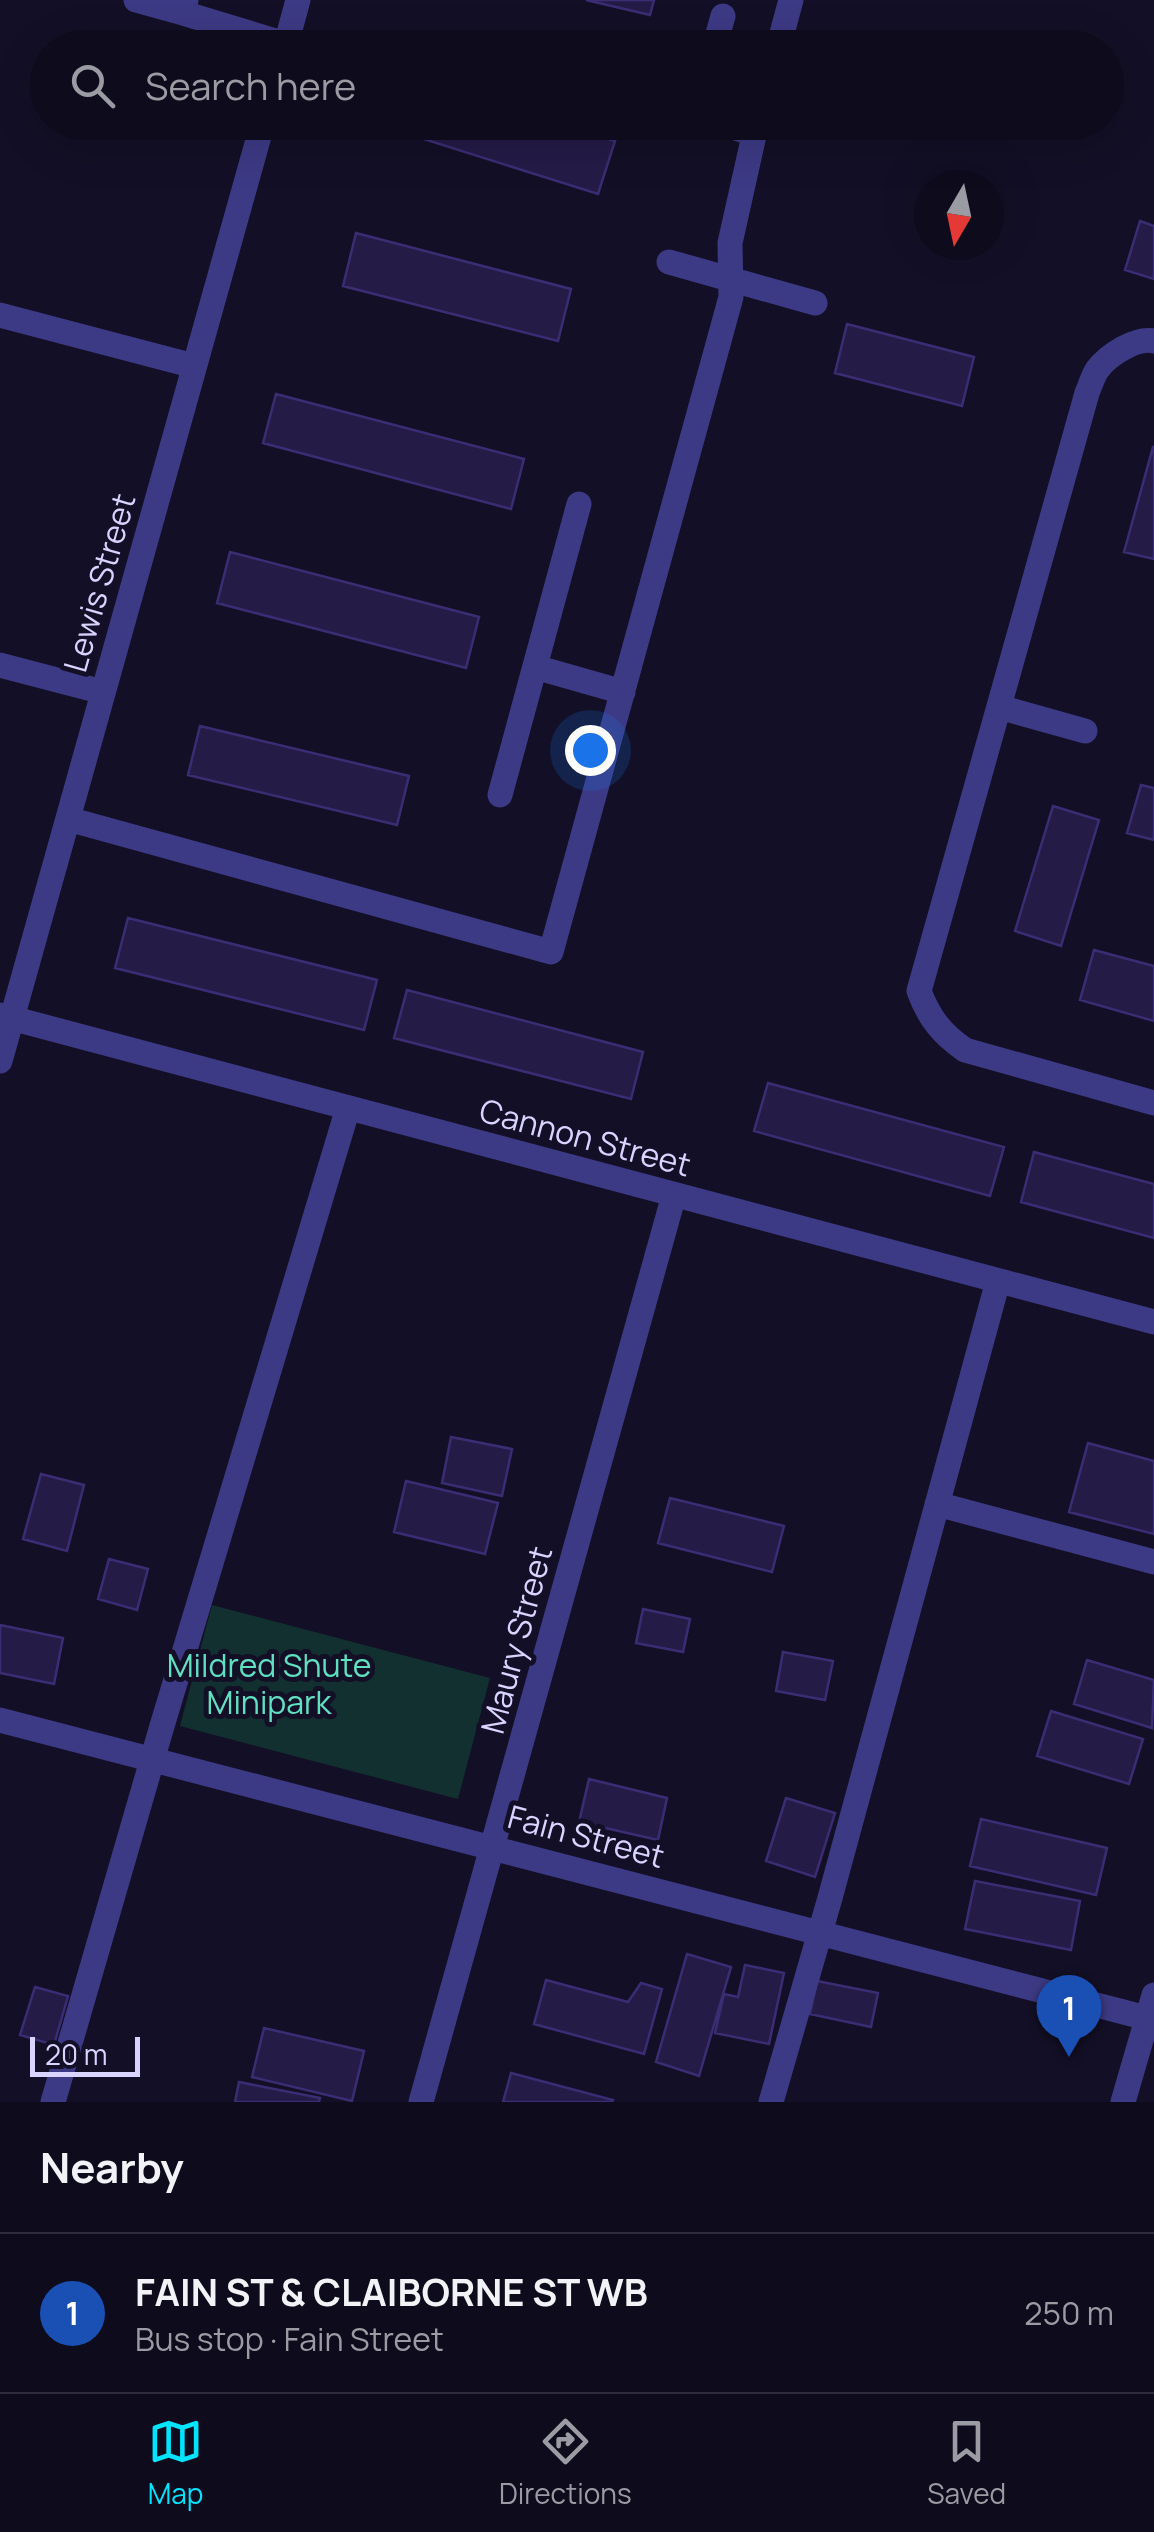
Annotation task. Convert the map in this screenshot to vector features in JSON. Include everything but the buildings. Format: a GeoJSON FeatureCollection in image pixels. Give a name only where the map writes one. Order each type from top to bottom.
{"type":"FeatureCollection","features":[{"type":"Feature","properties":{"kind":"street"},"geometry":{"type":"LineString","coordinates":[[136,0],[184,6],[245,30]]}},
{"type":"Feature","properties":{"kind":"street"},"geometry":{"type":"LineString","coordinates":[[290,30],[298,0]]}},
{"type":"Feature","properties":{"kind":"street"},"geometry":{"type":"LineString","coordinates":[[783,30],[792,0]]}},
{"type":"Feature","properties":{"kind":"street"},"geometry":{"type":"LineString","coordinates":[[719,30],[723,16]]}},
{"type":"Feature","properties":{"kind":"street","name":"Lewis Street"},"geometry":{"type":"LineString","coordinates":[[0,1061],[6,1017],[68,819],[258,140]]}},
{"type":"Feature","properties":{"kind":"street"},"geometry":{"type":"LineString","coordinates":[[68,819],[552,952],[731,297],[730,243],[752,140]]}},
{"type":"Feature","properties":{"kind":"street"},"geometry":{"type":"LineString","coordinates":[[669,262],[815,303]]}},
{"type":"Feature","properties":{"kind":"street"},"geometry":{"type":"LineString","coordinates":[[0,314],[194,366]]}},
{"type":"Feature","properties":{"kind":"street"},"geometry":{"type":"LineString","coordinates":[[1154,340],[1147,338],[1120,350],[1097,370],[1087,394],[919,991],[926,1011],[942,1034],[965,1050],[1154,1103]]}},
{"type":"Feature","properties":{"kind":"street"},"geometry":{"type":"LineString","coordinates":[[500,795],[579,504]]}},
{"type":"Feature","properties":{"kind":"street"},"geometry":{"type":"LineString","coordinates":[[0,665],[104,692]]}},
{"type":"Feature","properties":{"kind":"street"},"geometry":{"type":"LineString","coordinates":[[535,667],[623,692]]}},
{"type":"Feature","properties":{"kind":"street"},"geometry":{"type":"LineString","coordinates":[[999,707],[1085,731]]}},
{"type":"Feature","properties":{"kind":"street","name":"Cannon Street"},"geometry":{"type":"LineString","coordinates":[[6,1017],[1154,1322]]}},
{"type":"Feature","properties":{"kind":"street"},"geometry":{"type":"LineString","coordinates":[[53,2102],[348,1108]]}},
{"type":"Feature","properties":{"kind":"street","name":"Maury Street"},"geometry":{"type":"LineString","coordinates":[[421,2102],[674,1195]]}},
{"type":"Feature","properties":{"kind":"street"},"geometry":{"type":"LineString","coordinates":[[771,2102],[998,1281]]}},
{"type":"Feature","properties":{"kind":"street"},"geometry":{"type":"LineString","coordinates":[[938,1504],[1154,1562]]}},
{"type":"Feature","properties":{"kind":"street","name":"Fain Street"},"geometry":{"type":"LineString","coordinates":[[0,1720],[820,1932],[1152,2011]]}},
{"type":"Feature","properties":{"kind":"street"},"geometry":{"type":"LineString","coordinates":[[1124,2102],[1152,2011]]}},
{"type":"Feature","properties":{"kind":"green space","name":"Mildred Shute Minipark"},"geometry":{"type":"Polygon","coordinates":[[[212,1605],[490,1678],[458,1799],[180,1726],[212,1605]]]}},
{"type":"Feature","properties":{"kind":"place","name":"FAIN ST & CLAIBORNE ST WB"},"geometry":{"type":"Point","coordinates":[1069,2057]}}]}
